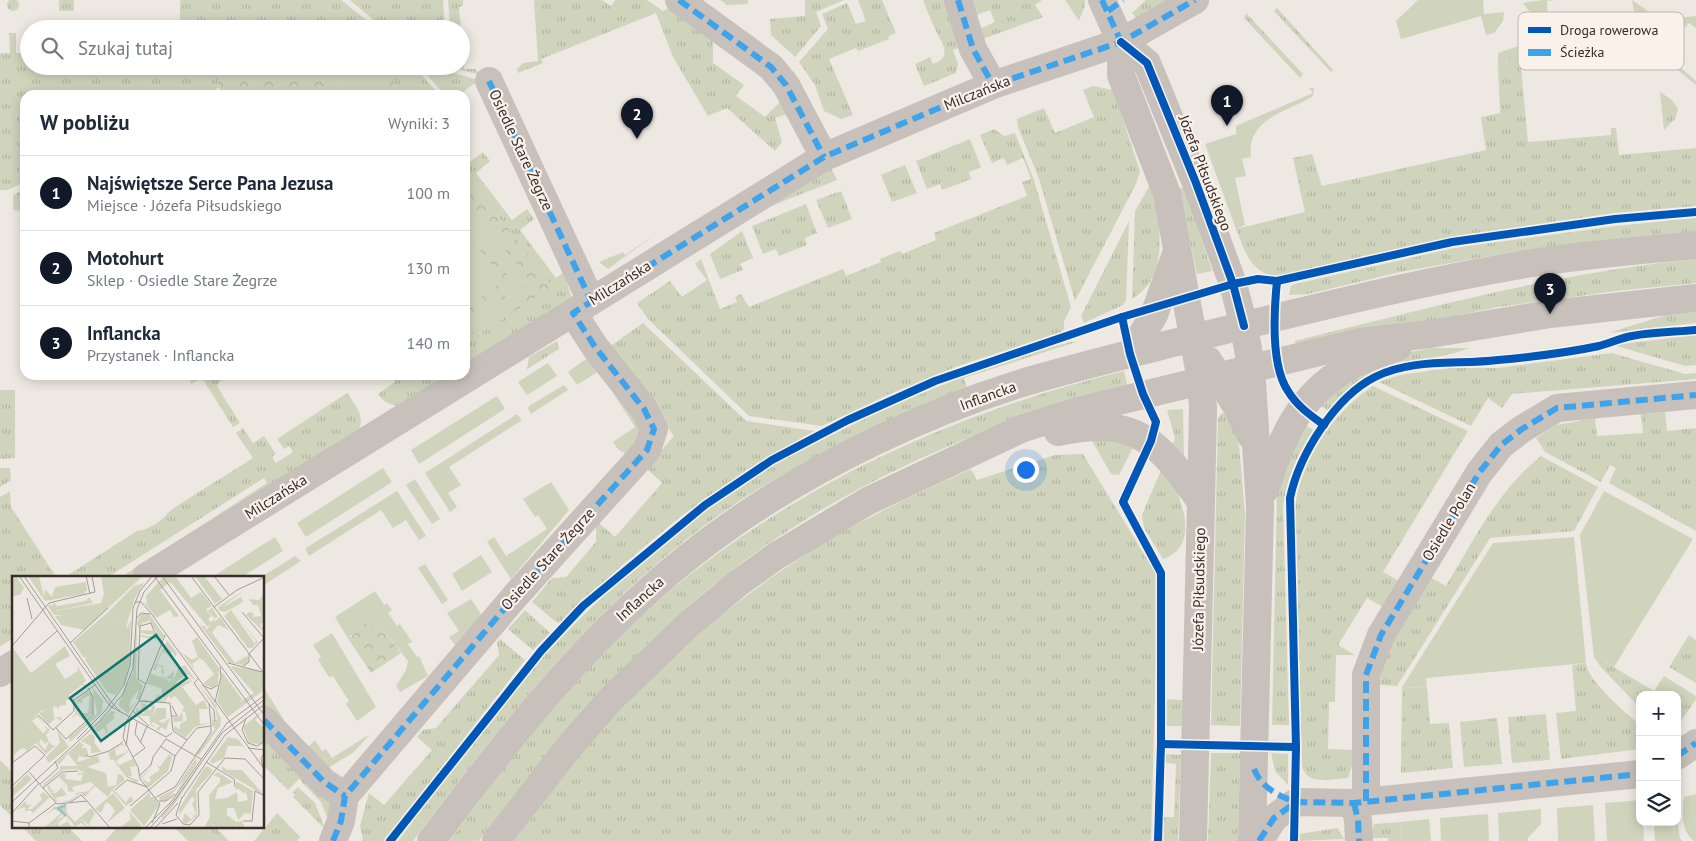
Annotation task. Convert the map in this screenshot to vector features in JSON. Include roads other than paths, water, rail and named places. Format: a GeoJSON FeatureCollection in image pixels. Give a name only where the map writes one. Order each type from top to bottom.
{"type":"FeatureCollection","features":[{"type":"Feature","properties":{"kind":"street"},"geometry":{"type":"LineString","coordinates":[[679,0],[771,67],[786,85],[824,157]]}},
{"type":"Feature","properties":{"kind":"street"},"geometry":{"type":"LineString","coordinates":[[958,0],[973,49],[993,85]]}},
{"type":"Feature","properties":{"kind":"street","name":"Milczańska"},"geometry":{"type":"LineString","coordinates":[[470,376],[824,157],[993,85],[1121,42],[1195,0]]}},
{"type":"Feature","properties":{"kind":"street","name":"Józefa Piłsudskiego"},"geometry":{"type":"LineString","coordinates":[[1111,4],[1121,42],[1121,75],[1168,194],[1193,338],[1209,378],[1248,430],[1257,461]]}},
{"type":"Feature","properties":{"kind":"street","name":"Józefa Piłsudskiego"},"geometry":{"type":"LineString","coordinates":[[1121,42],[1147,63],[1196,183],[1233,284],[1244,326],[1251,367],[1260,506],[1252,841]]}},
{"type":"Feature","properties":{"kind":"street","name":"Osiedle Stare Żegrze"},"geometry":{"type":"LineString","coordinates":[[333,841],[341,821],[346,796],[516,595],[647,450],[654,429],[644,409],[595,347],[582,307],[489,81]]}},
{"type":"Feature","properties":{"kind":"street","name":"Inflancka"},"geometry":{"type":"LineString","coordinates":[[431,841],[506,741],[552,686],[598,638],[692,553],[731,524],[792,486],[858,451],[970,401],[1030,381],[1193,338],[1411,285],[1519,265],[1696,245]]}},
{"type":"Feature","properties":{"kind":"street"},"geometry":{"type":"LineString","coordinates":[[1130,354],[1154,315],[1178,250]]}},
{"type":"Feature","properties":{"kind":"street"},"geometry":{"type":"LineString","coordinates":[[496,841],[569,747],[610,700],[688,625],[737,584],[776,556],[868,501],[949,462],[986,448],[1021,430],[1078,411],[1251,367],[1360,342],[1430,334],[1550,314],[1696,298]]}},
{"type":"Feature","properties":{"kind":"street"},"geometry":{"type":"LineString","coordinates":[[1260,506],[1280,443],[1301,408],[1317,390],[1350,366],[1430,334]]}},
{"type":"Feature","properties":{"kind":"street","name":"Józefa Piłsudskiego"},"geometry":{"type":"LineString","coordinates":[[1193,841],[1203,408],[1209,378]]}},
{"type":"Feature","properties":{"kind":"street","name":"Milczańska"},"geometry":{"type":"LineString","coordinates":[[148,576],[464,380]]}},
{"type":"Feature","properties":{"kind":"street","name":"Osiedle Polan"},"geometry":{"type":"LineString","coordinates":[[1359,841],[1358,820],[1366,675],[1381,635],[1479,473],[1501,445],[1522,429],[1557,408],[1696,395]]}},
{"type":"Feature","properties":{"kind":"street"},"geometry":{"type":"LineString","coordinates":[[986,448],[1070,429],[1098,426],[1128,430],[1151,441],[1174,464],[1201,502]]}},
{"type":"Feature","properties":{"kind":"street"},"geometry":{"type":"LineString","coordinates":[[0,673],[12,665]]}},
{"type":"Feature","properties":{"kind":"street"},"geometry":{"type":"LineString","coordinates":[[265,721],[324,782],[346,796]]}},
{"type":"Feature","properties":{"kind":"street"},"geometry":{"type":"LineString","coordinates":[[1681,753],[1696,743]]}},
{"type":"Feature","properties":{"kind":"street"},"geometry":{"type":"LineString","coordinates":[[1254,770],[1261,782],[1272,791],[1296,802],[1360,802],[1636,774]]}},
{"type":"Feature","properties":{"kind":"street"},"geometry":{"type":"LineString","coordinates":[[1259,841],[1274,818],[1296,802]]}},
{"type":"Feature","properties":{"kind":"place","name":"Najświętsze Serce Pana Jezusa"},"geometry":{"type":"Point","coordinates":[1227,126]}},
{"type":"Feature","properties":{"kind":"place","name":"Motohurt"},"geometry":{"type":"Point","coordinates":[637,139]}},
{"type":"Feature","properties":{"kind":"place","name":"Inflancka"},"geometry":{"type":"Point","coordinates":[1550,314]}}]}
